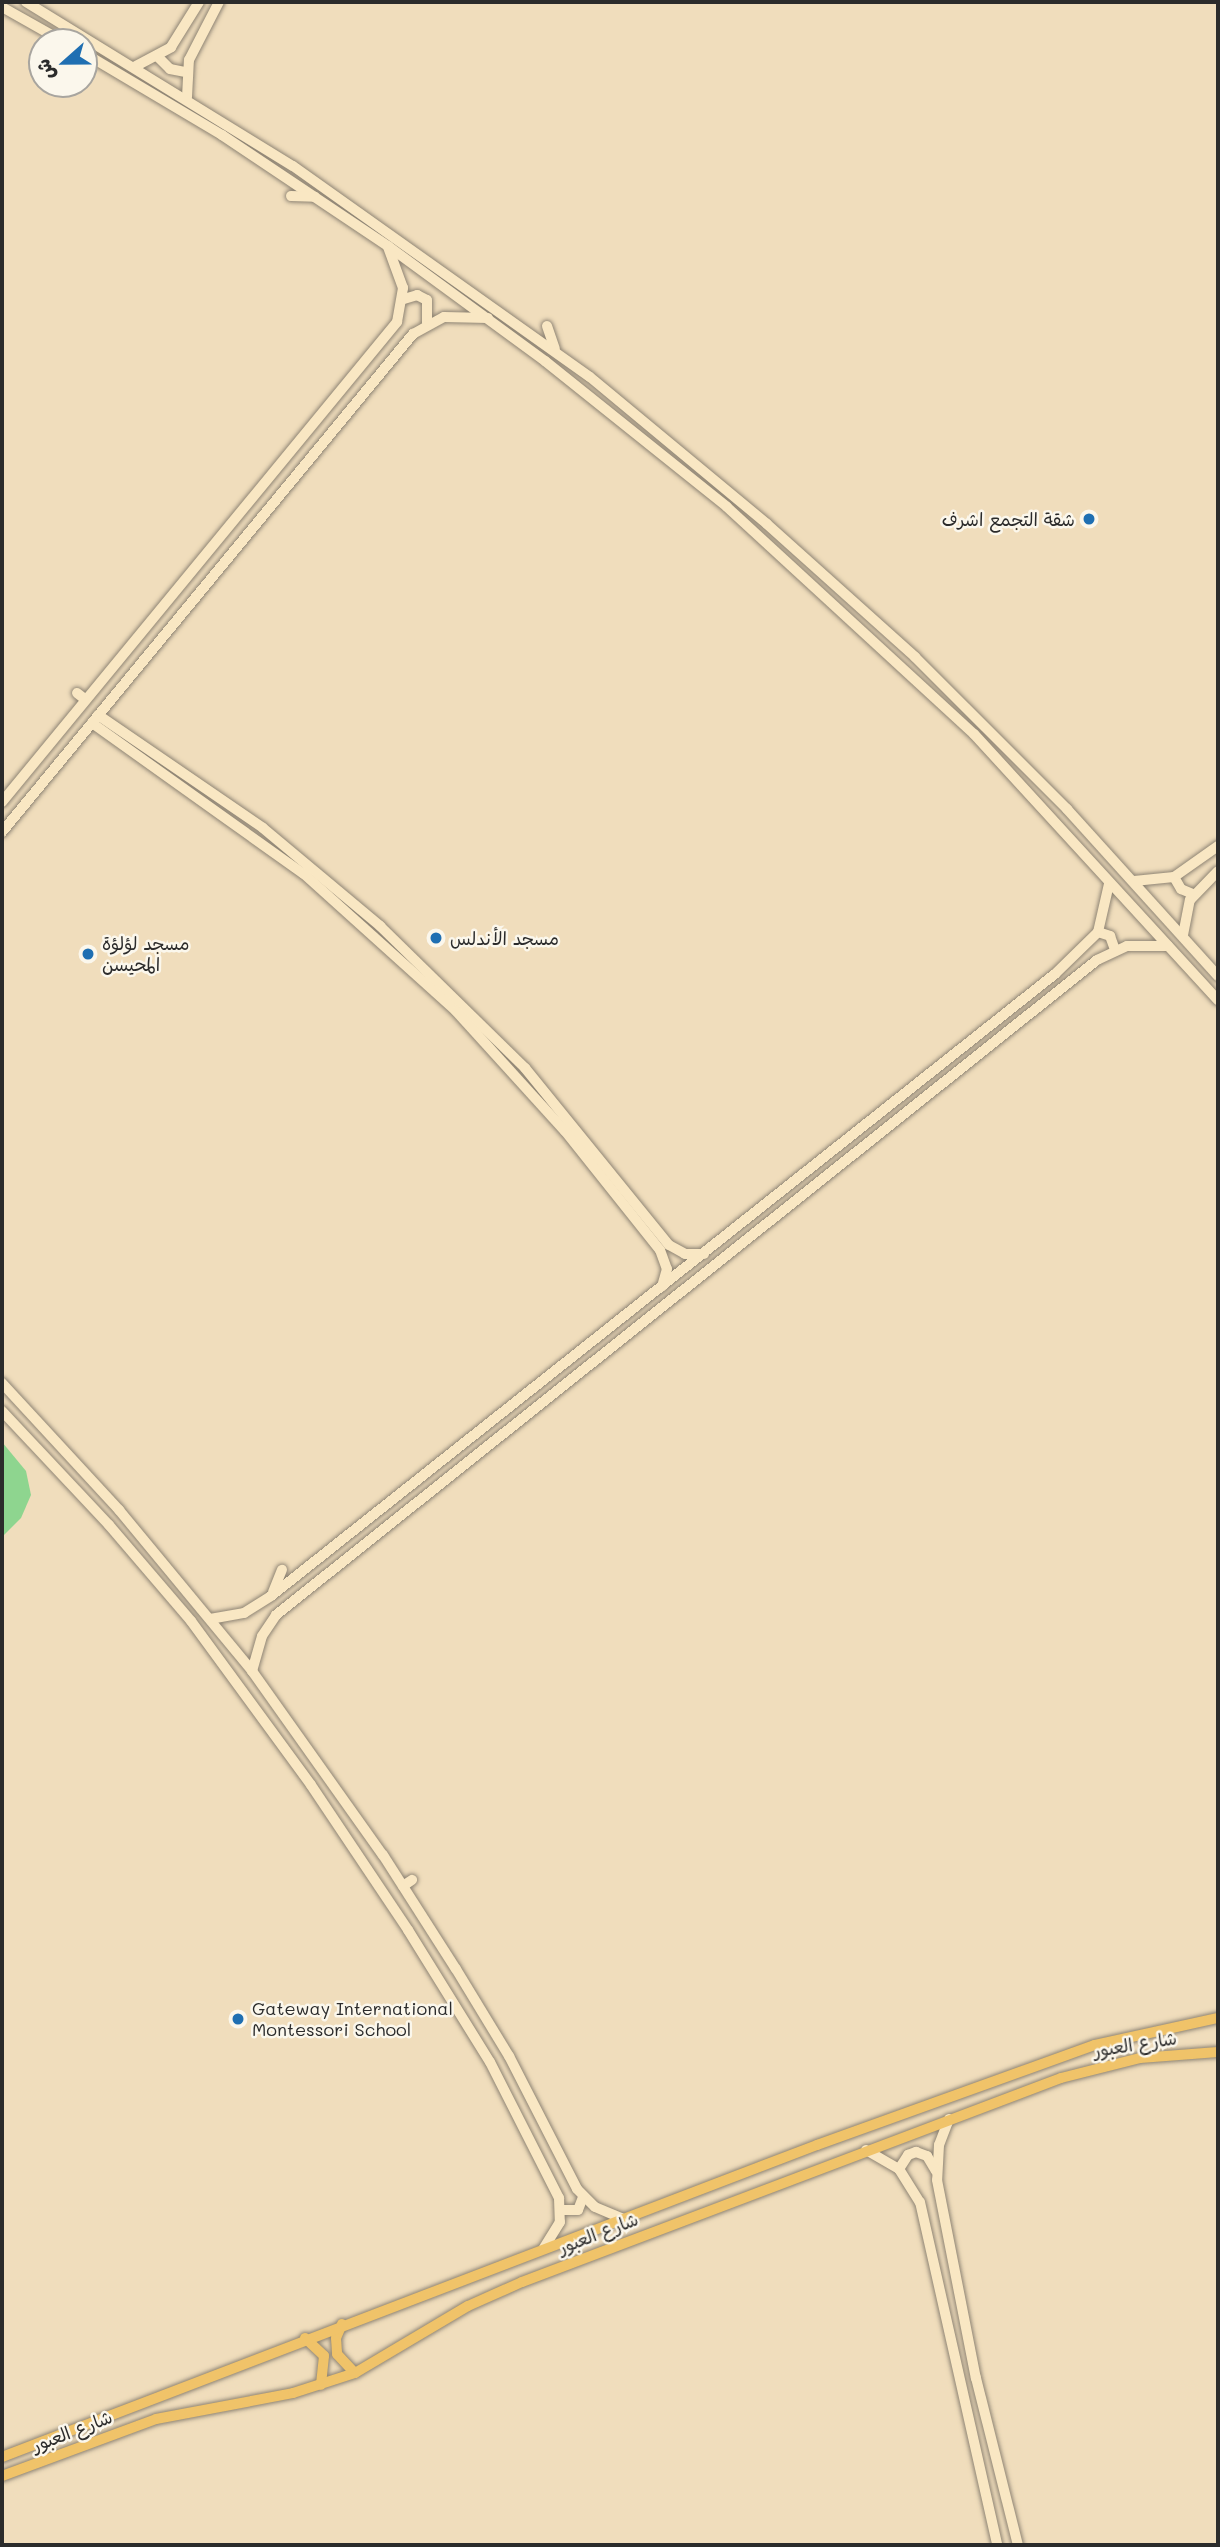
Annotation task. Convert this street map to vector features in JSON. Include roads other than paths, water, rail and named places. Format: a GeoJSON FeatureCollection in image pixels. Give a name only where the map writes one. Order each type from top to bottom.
{"type":"FeatureCollection","features":[{"type":"Feature","properties":{"kind":"main road","name":"شارع العبور"},"geometry":{"type":"LineString","coordinates":[[2,2457],[342,2324],[1095,2045],[1218,2018]]}},
{"type":"Feature","properties":{"kind":"main road","name":"شارع العبور"},"geometry":{"type":"LineString","coordinates":[[2,2476],[156,2419],[321,2385],[355,2373],[494,2293],[866,2150],[1091,2068],[1157,2055],[1218,2052]]}},
{"type":"Feature","properties":{"kind":"main road"},"geometry":{"type":"LineString","coordinates":[[342,2324],[336,2338],[337,2354],[355,2373]]}},
{"type":"Feature","properties":{"kind":"main road"},"geometry":{"type":"LineString","coordinates":[[305,2338],[324,2356],[321,2385]]}},
{"type":"Feature","properties":{"kind":"street"},"geometry":{"type":"LineString","coordinates":[[26,2],[187,97],[382,225],[555,350],[676,446],[915,657],[1134,881],[1218,976]]}},
{"type":"Feature","properties":{"kind":"street"},"geometry":{"type":"LineString","coordinates":[[136,66],[158,57],[178,39],[199,2]]}},
{"type":"Feature","properties":{"kind":"street"},"geometry":{"type":"LineString","coordinates":[[187,97],[186,72],[219,2]]}},
{"type":"Feature","properties":{"kind":"street"},"geometry":{"type":"LineString","coordinates":[[8,6],[42,28]]}},
{"type":"Feature","properties":{"kind":"street"},"geometry":{"type":"LineString","coordinates":[[158,57],[170,69],[186,72]]}},
{"type":"Feature","properties":{"kind":"street"},"geometry":{"type":"LineString","coordinates":[[98,62],[317,197],[388,246],[488,318],[680,467],[974,733],[1109,884],[1218,1000]]}},
{"type":"Feature","properties":{"kind":"street"},"geometry":{"type":"LineString","coordinates":[[291,196],[317,197]]}},
{"type":"Feature","properties":{"kind":"street"},"geometry":{"type":"LineString","coordinates":[[2,802],[312,421],[397,322],[404,299],[388,246]]}},
{"type":"Feature","properties":{"kind":"street"},"geometry":{"type":"LineString","coordinates":[[404,299],[417,295],[427,300],[427,323]]}},
{"type":"Feature","properties":{"kind":"street"},"geometry":{"type":"LineString","coordinates":[[2,832],[409,338],[427,323],[450,316],[488,318]]}},
{"type":"Feature","properties":{"kind":"street"},"geometry":{"type":"LineString","coordinates":[[547,326],[555,350]]}},
{"type":"Feature","properties":{"kind":"street"},"geometry":{"type":"LineString","coordinates":[[667,457],[676,446]]}},
{"type":"Feature","properties":{"kind":"street"},"geometry":{"type":"LineString","coordinates":[[680,467],[688,457]]}},
{"type":"Feature","properties":{"kind":"street"},"geometry":{"type":"LineString","coordinates":[[719,517],[727,507]]}},
{"type":"Feature","properties":{"kind":"street"},"geometry":{"type":"LineString","coordinates":[[77,693],[86,700]]}},
{"type":"Feature","properties":{"kind":"street"},"geometry":{"type":"LineString","coordinates":[[95,719],[252,827],[389,935],[554,1102],[666,1249],[667,1269],[661,1288]]}},
{"type":"Feature","properties":{"kind":"street"},"geometry":{"type":"LineString","coordinates":[[13,788],[28,800]]}},
{"type":"Feature","properties":{"kind":"street"},"geometry":{"type":"LineString","coordinates":[[252,827],[442,997],[547,1111],[666,1249],[685,1254],[707,1252]]}},
{"type":"Feature","properties":{"kind":"street"},"geometry":{"type":"LineString","coordinates":[[1134,881],[1174,877],[1218,846]]}},
{"type":"Feature","properties":{"kind":"street"},"geometry":{"type":"LineString","coordinates":[[1182,935],[1194,894],[1218,871]]}},
{"type":"Feature","properties":{"kind":"street"},"geometry":{"type":"LineString","coordinates":[[1174,877],[1181,889],[1194,894]]}},
{"type":"Feature","properties":{"kind":"street"},"geometry":{"type":"LineString","coordinates":[[210,1619],[237,1616],[271,1596],[1055,974],[1098,932],[1106,912],[1109,884]]}},
{"type":"Feature","properties":{"kind":"street"},"geometry":{"type":"LineString","coordinates":[[1133,910],[1149,897]]}},
{"type":"Feature","properties":{"kind":"street"},"geometry":{"type":"LineString","coordinates":[[1147,925],[1151,916],[1161,912]]}},
{"type":"Feature","properties":{"kind":"street"},"geometry":{"type":"LineString","coordinates":[[1098,932],[1112,938],[1115,950]]}},
{"type":"Feature","properties":{"kind":"street"},"geometry":{"type":"LineString","coordinates":[[251,1671],[271,1620],[867,1142],[1115,950],[1168,946]]}},
{"type":"Feature","properties":{"kind":"street"},"geometry":{"type":"LineString","coordinates":[[537,1100],[545,1092]]}},
{"type":"Feature","properties":{"kind":"street"},"geometry":{"type":"LineString","coordinates":[[547,1111],[554,1102]]}},
{"type":"Feature","properties":{"kind":"street"},"geometry":{"type":"LineString","coordinates":[[858,1130],[867,1142]]}},
{"type":"Feature","properties":{"kind":"street"},"geometry":{"type":"LineString","coordinates":[[2,1383],[46,1427],[251,1671],[405,1880],[501,2042],[583,2197],[601,2211],[623,2219]]}},
{"type":"Feature","properties":{"kind":"street"},"geometry":{"type":"LineString","coordinates":[[529,1391],[538,1404]]}},
{"type":"Feature","properties":{"kind":"street"},"geometry":{"type":"LineString","coordinates":[[2,1412],[164,1589],[311,1785],[473,2034],[542,2163],[561,2210],[555,2234],[544,2248]]}},
{"type":"Feature","properties":{"kind":"street"},"geometry":{"type":"LineString","coordinates":[[271,1596],[282,1570]]}},
{"type":"Feature","properties":{"kind":"street"},"geometry":{"type":"LineString","coordinates":[[257,1606],[260,1617],[271,1620]]}},
{"type":"Feature","properties":{"kind":"street"},"geometry":{"type":"LineString","coordinates":[[296,1765],[306,1762],[310,1752]]}},
{"type":"Feature","properties":{"kind":"street"},"geometry":{"type":"LineString","coordinates":[[311,1785],[315,1776],[325,1773]]}},
{"type":"Feature","properties":{"kind":"street"},"geometry":{"type":"LineString","coordinates":[[949,2119],[939,2145],[937,2172],[976,2378],[1018,2545]]}},
{"type":"Feature","properties":{"kind":"street"},"geometry":{"type":"LineString","coordinates":[[866,2150],[899,2169],[920,2203],[997,2545]]}},
{"type":"Feature","properties":{"kind":"street"},"geometry":{"type":"LineString","coordinates":[[899,2169],[905,2157],[916,2151],[927,2156],[937,2172]]}},
{"type":"Feature","properties":{"kind":"street"},"geometry":{"type":"LineString","coordinates":[[561,2210],[578,2210],[583,2197]]}},
{"type":"Feature","properties":{"kind":"place","name":"شقة التجمع اشرف"},"geometry":{"type":"Point","coordinates":[1089,519]}},
{"type":"Feature","properties":{"kind":"place","name":"مسجد الأندلس"},"geometry":{"type":"Point","coordinates":[436,938]}},
{"type":"Feature","properties":{"kind":"place","name":"مسجد لؤلؤة المحيسن"},"geometry":{"type":"Point","coordinates":[88,954]}},
{"type":"Feature","properties":{"kind":"place","name":"Gateway International Montessori School"},"geometry":{"type":"Point","coordinates":[238,2019]}}]}
